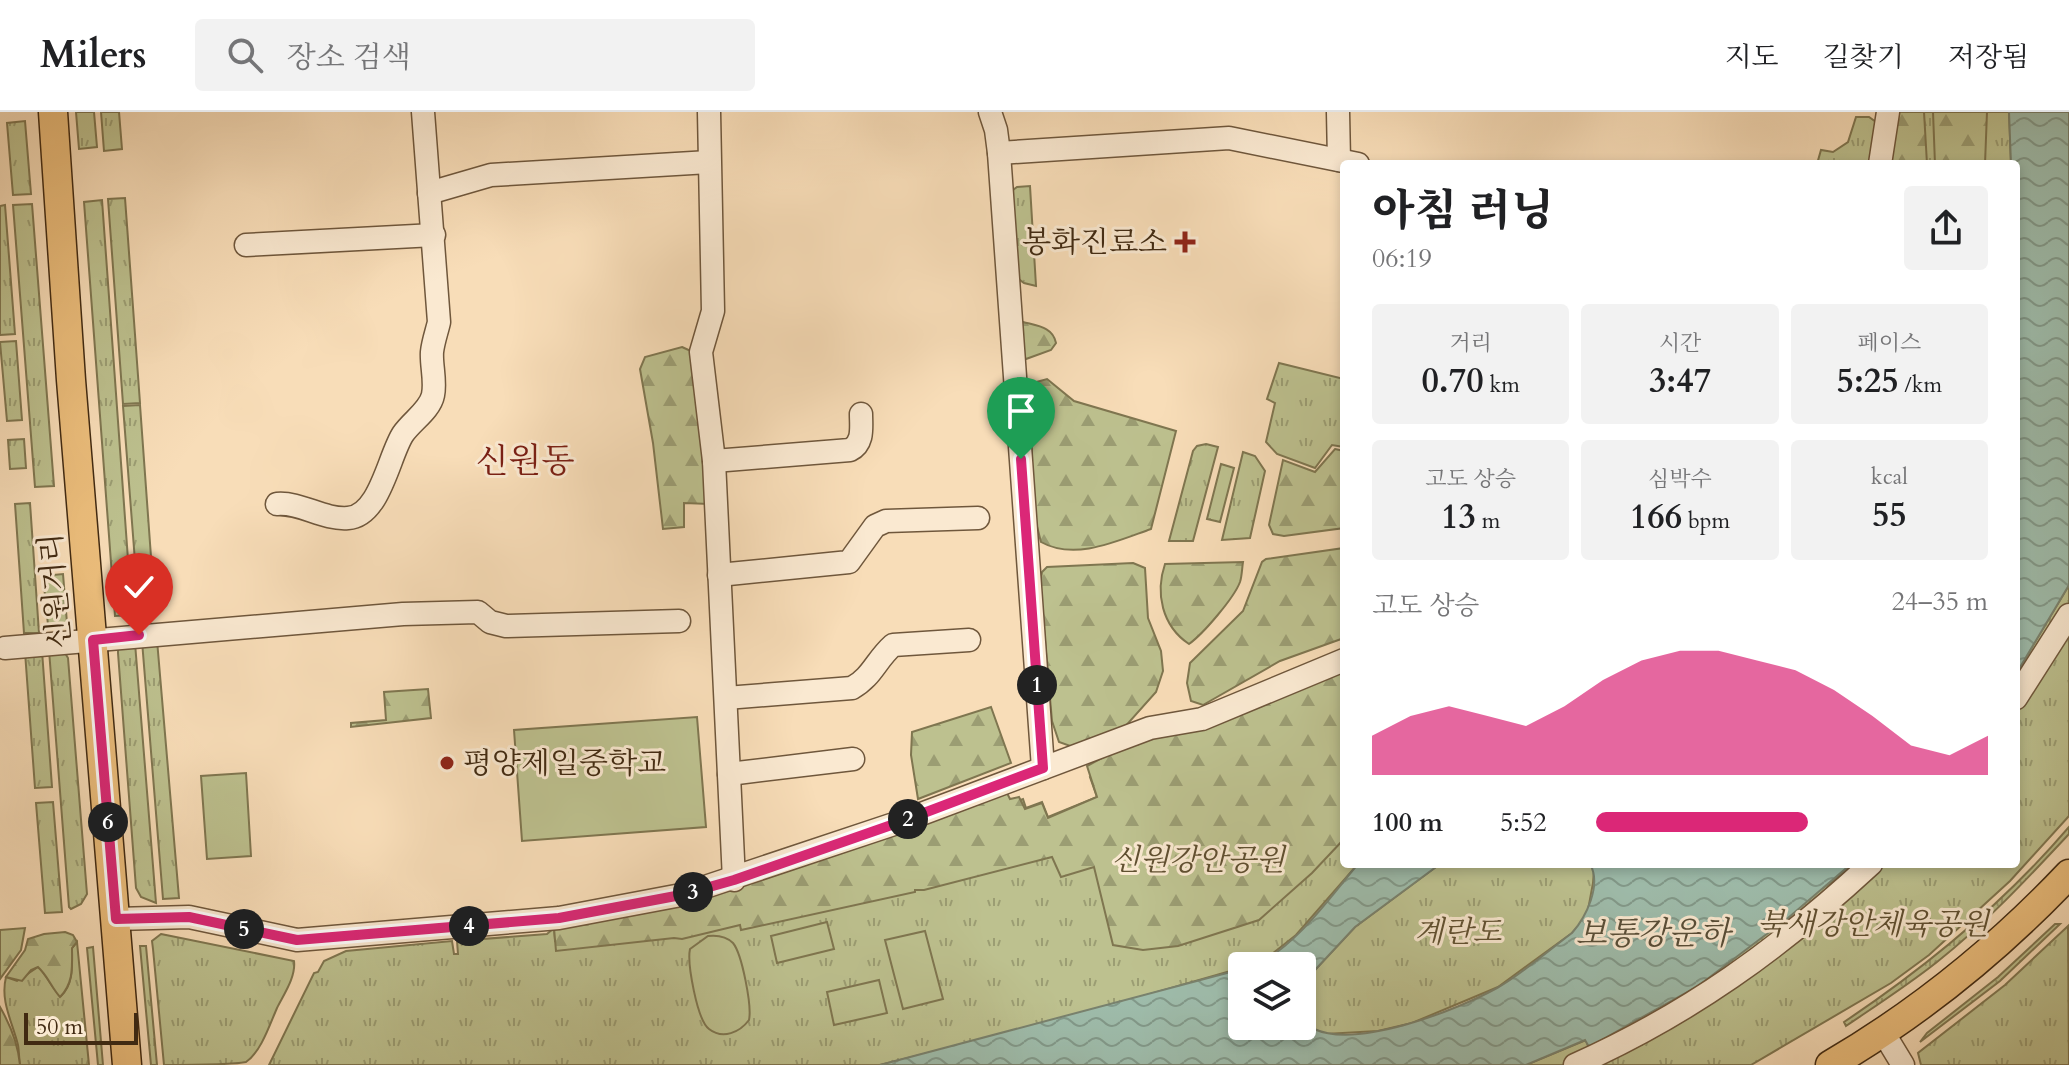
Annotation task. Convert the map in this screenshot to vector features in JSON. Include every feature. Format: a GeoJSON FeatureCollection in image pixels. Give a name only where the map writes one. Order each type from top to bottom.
{"type":"FeatureCollection","features":[{"type":"Feature","properties":{"kind":"main road","name":"신원거리"},"geometry":{"type":"LineString","coordinates":[[53,112],[71,380],[127,1065]]}},
{"type":"Feature","properties":{"kind":"main road"},"geometry":{"type":"LineString","coordinates":[[1830,1065],[1949,985],[1992,949],[2068,876]]}},
{"type":"Feature","properties":{"kind":"street"},"geometry":{"type":"LineString","coordinates":[[277,504],[290,503],[316,515],[351,518],[364,510],[380,490],[402,435],[433,394],[432,351],[439,322],[423,112]]}},
{"type":"Feature","properties":{"kind":"street"},"geometry":{"type":"LineString","coordinates":[[709,112],[713,311],[701,352],[714,461],[734,880]]}},
{"type":"Feature","properties":{"kind":"street"},"geometry":{"type":"LineString","coordinates":[[990,112],[999,153],[1043,768]]}},
{"type":"Feature","properties":{"kind":"street"},"geometry":{"type":"LineString","coordinates":[[1338,112],[1349,160]]}},
{"type":"Feature","properties":{"kind":"street"},"geometry":{"type":"LineString","coordinates":[[1881,160],[1888,112]]}},
{"type":"Feature","properties":{"kind":"street"},"geometry":{"type":"LineString","coordinates":[[999,153],[1229,138],[1340,160]]}},
{"type":"Feature","properties":{"kind":"street"},"geometry":{"type":"LineString","coordinates":[[429,193],[491,175],[709,162]]}},
{"type":"Feature","properties":{"kind":"street"},"geometry":{"type":"LineString","coordinates":[[246,245],[434,235]]}},
{"type":"Feature","properties":{"kind":"street"},"geometry":{"type":"LineString","coordinates":[[714,461],[850,450],[857,446],[860,439],[861,414]]}},
{"type":"Feature","properties":{"kind":"street"},"geometry":{"type":"LineString","coordinates":[[719,575],[849,562],[875,526],[886,521],[978,518]]}},
{"type":"Feature","properties":{"kind":"street"},"geometry":{"type":"LineString","coordinates":[[5,648],[403,614],[478,612],[490,622],[506,626],[679,621]]}},
{"type":"Feature","properties":{"kind":"street"},"geometry":{"type":"LineString","coordinates":[[2020,692],[2069,615]]}},
{"type":"Feature","properties":{"kind":"street"},"geometry":{"type":"LineString","coordinates":[[726,698],[852,688],[868,679],[880,656],[893,645],[969,640]]}},
{"type":"Feature","properties":{"kind":"street"},"geometry":{"type":"LineString","coordinates":[[116,919],[189,917],[270,935],[308,939],[559,918],[681,895],[734,880],[900,822],[1150,728],[1202,719],[1340,662]]}},
{"type":"Feature","properties":{"kind":"street"},"geometry":{"type":"LineString","coordinates":[[729,774],[853,759]]}},
{"type":"Feature","properties":{"kind":"street"},"geometry":{"type":"LineString","coordinates":[[1575,1065],[1701,1000],[1768,951],[1867,868]]}},
{"type":"Feature","properties":{"kind":"street"},"geometry":{"type":"LineString","coordinates":[[1883,1032],[1903,1065]]}},
{"type":"Feature","properties":{"kind":"green space"},"geometry":{"type":"Polygon","coordinates":[[[76,112],[94,112],[97,147],[79,149],[76,112]]]}},
{"type":"Feature","properties":{"kind":"green space"},"geometry":{"type":"Polygon","coordinates":[[[101,112],[119,112],[122,149],[104,151],[101,112]]]}},
{"type":"Feature","properties":{"kind":"green space"},"geometry":{"type":"Polygon","coordinates":[[[1895,112],[1924,112],[1927,160],[1890,159],[1895,112]]]}},
{"type":"Feature","properties":{"kind":"green space"},"geometry":{"type":"Polygon","coordinates":[[[1915,112],[2009,112],[2011,160],[1920,160],[1915,112]]]}},
{"type":"Feature","properties":{"kind":"green space"},"geometry":{"type":"Polygon","coordinates":[[[1933,112],[1987,112],[1985,160],[1935,160],[1933,112]]]}},
{"type":"Feature","properties":{"kind":"green space"},"geometry":{"type":"Polygon","coordinates":[[[1856,117],[1869,117],[1876,122],[1872,160],[1818,160],[1821,150],[1833,152],[1848,142],[1856,117]]]}},
{"type":"Feature","properties":{"kind":"green space"},"geometry":{"type":"Polygon","coordinates":[[[25,121],[31,194],[13,195],[7,123],[25,121]]]}},
{"type":"Feature","properties":{"kind":"green space"},"geometry":{"type":"Polygon","coordinates":[[[1030,186],[1036,286],[1016,277],[1009,193],[1017,187],[1030,186]]]}},
{"type":"Feature","properties":{"kind":"green space"},"geometry":{"type":"Polygon","coordinates":[[[125,198],[140,403],[123,404],[108,199],[125,198]]]}},
{"type":"Feature","properties":{"kind":"green space"},"geometry":{"type":"Polygon","coordinates":[[[102,200],[132,615],[115,616],[84,202],[102,200]]]}},
{"type":"Feature","properties":{"kind":"green space"},"geometry":{"type":"Polygon","coordinates":[[[32,204],[54,486],[35,487],[13,205],[32,204]]]}},
{"type":"Feature","properties":{"kind":"green space"},"geometry":{"type":"Polygon","coordinates":[[[5,205],[15,334],[0,335],[0,206],[5,205]]]}},
{"type":"Feature","properties":{"kind":"green space"},"geometry":{"type":"Polygon","coordinates":[[[1023,322],[1044,328],[1052,334],[1056,343],[1051,350],[1026,359],[1021,354],[1018,325],[1023,322]]]}},
{"type":"Feature","properties":{"kind":"green space"},"geometry":{"type":"Polygon","coordinates":[[[16,341],[22,420],[7,421],[0,342],[16,341]]]}},
{"type":"Feature","properties":{"kind":"green space"},"geometry":{"type":"Polygon","coordinates":[[[682,347],[693,352],[709,504],[684,503],[684,527],[663,529],[640,369],[645,357],[682,347]]]}},
{"type":"Feature","properties":{"kind":"green space"},"geometry":{"type":"Polygon","coordinates":[[[1279,363],[1340,378],[1340,446],[1332,445],[1315,468],[1277,454],[1266,442],[1275,403],[1267,399],[1279,363]]]}},
{"type":"Feature","properties":{"kind":"green space"},"geometry":{"type":"Polygon","coordinates":[[[1047,379],[1074,401],[1176,431],[1151,529],[1082,549],[1068,550],[1041,542],[1034,515],[1029,384],[1047,379]]]}},
{"type":"Feature","properties":{"kind":"green space"},"geometry":{"type":"Polygon","coordinates":[[[140,405],[155,612],[139,613],[123,406],[140,405]]]}},
{"type":"Feature","properties":{"kind":"green space"},"geometry":{"type":"Polygon","coordinates":[[[24,439],[26,468],[10,469],[8,440],[24,439]]]}},
{"type":"Feature","properties":{"kind":"green space"},"geometry":{"type":"Polygon","coordinates":[[[1206,444],[1218,447],[1193,541],[1169,541],[1193,451],[1197,446],[1206,444]]]}},
{"type":"Feature","properties":{"kind":"green space"},"geometry":{"type":"Polygon","coordinates":[[[1335,449],[1340,450],[1340,529],[1284,536],[1273,534],[1269,525],[1283,460],[1315,472],[1335,449]]]}},
{"type":"Feature","properties":{"kind":"green space"},"geometry":{"type":"Polygon","coordinates":[[[1243,452],[1255,456],[1265,471],[1250,538],[1222,540],[1243,452]]]}},
{"type":"Feature","properties":{"kind":"green space"},"geometry":{"type":"Polygon","coordinates":[[[1221,464],[1234,468],[1220,522],[1207,519],[1221,464]]]}},
{"type":"Feature","properties":{"kind":"green space"},"geometry":{"type":"Polygon","coordinates":[[[30,503],[39,633],[24,633],[15,504],[30,503]]]}},
{"type":"Feature","properties":{"kind":"green space"},"geometry":{"type":"Polygon","coordinates":[[[1340,549],[1340,639],[1280,661],[1203,705],[1191,701],[1187,683],[1190,663],[1243,611],[1262,562],[1340,549]]]}},
{"type":"Feature","properties":{"kind":"green space"},"geometry":{"type":"Polygon","coordinates":[[[1243,562],[1240,582],[1231,597],[1189,644],[1172,628],[1163,608],[1161,586],[1165,564],[1243,562]]]}},
{"type":"Feature","properties":{"kind":"green space"},"geometry":{"type":"Polygon","coordinates":[[[1133,563],[1145,568],[1148,618],[1161,651],[1163,671],[1156,692],[1123,729],[1073,747],[1059,742],[1052,721],[1040,583],[1042,572],[1047,567],[1133,563]]]}},
{"type":"Feature","properties":{"kind":"green space"},"geometry":{"type":"Polygon","coordinates":[[[63,574],[67,623],[48,625],[43,576],[63,574]]]}},
{"type":"Feature","properties":{"kind":"green space","name":"북새강안체육공원"},"geometry":{"type":"Polygon","coordinates":[[[2069,585],[2069,816],[2010,881],[1929,955],[1891,983],[1751,1065],[1526,1065],[1586,1040],[1588,1046],[1833,881],[1847,868],[2020,868],[2020,667],[2069,585]]]}},
{"type":"Feature","properties":{"kind":"green space"},"geometry":{"type":"Polygon","coordinates":[[[157,640],[179,898],[163,899],[142,641],[157,640]]]}},
{"type":"Feature","properties":{"kind":"green space"},"geometry":{"type":"Polygon","coordinates":[[[135,643],[156,903],[141,897],[136,888],[118,653],[118,648],[135,643]]]}},
{"type":"Feature","properties":{"kind":"green space"},"geometry":{"type":"Polygon","coordinates":[[[49,650],[65,653],[68,658],[87,894],[81,904],[71,909],[69,907],[49,650]]]}},
{"type":"Feature","properties":{"kind":"green space"},"geometry":{"type":"Polygon","coordinates":[[[42,651],[52,787],[35,788],[25,652],[42,651]]]}},
{"type":"Feature","properties":{"kind":"green space"},"geometry":{"type":"Polygon","coordinates":[[[1340,670],[1340,843],[1259,920],[1178,946],[1143,950],[1113,945],[1094,867],[1061,877],[1052,857],[924,890],[741,930],[740,925],[682,939],[556,951],[554,928],[1007,793],[1010,799],[1019,797],[1025,809],[1042,803],[1048,818],[1097,797],[1087,766],[1130,743],[1340,670]]]}},
{"type":"Feature","properties":{"kind":"green space","name":"신원강안공원"},"geometry":{"type":"Polygon","coordinates":[[[1340,676],[1340,868],[1355,868],[1296,935],[1275,952],[1228,952],[1228,972],[1059,1020],[880,1065],[269,1065],[314,973],[318,972],[324,961],[346,951],[452,941],[454,954],[458,954],[457,941],[547,934],[554,928],[555,941],[931,834],[1023,799],[1026,808],[1042,802],[1048,817],[1097,797],[1090,777],[1207,734],[1340,676]]]}},
{"type":"Feature","properties":{"kind":"green space"},"geometry":{"type":"Polygon","coordinates":[[[428,689],[431,718],[351,727],[351,723],[386,720],[384,692],[428,689]]]}},
{"type":"Feature","properties":{"kind":"green space"},"geometry":{"type":"Polygon","coordinates":[[[991,707],[1011,763],[918,799],[911,755],[912,732],[991,707]]]}},
{"type":"Feature","properties":{"kind":"green space"},"geometry":{"type":"Polygon","coordinates":[[[697,717],[706,827],[522,841],[514,730],[697,717]]]}},
{"type":"Feature","properties":{"kind":"green space"},"geometry":{"type":"Polygon","coordinates":[[[246,773],[251,856],[207,859],[201,776],[246,773]]]}},
{"type":"Feature","properties":{"kind":"green space"},"geometry":{"type":"Polygon","coordinates":[[[53,802],[62,912],[45,913],[36,803],[53,802]]]}},
{"type":"Feature","properties":{"kind":"green space"},"geometry":{"type":"Polygon","coordinates":[[[2069,827],[2069,834],[1972,932],[1926,970],[1846,1026],[1844,1022],[1964,932],[2018,882],[2069,827]]]}},
{"type":"Feature","properties":{"kind":"green space","name":"계란도"},"geometry":{"type":"Polygon","coordinates":[[[1435,868],[1594,870],[1588,910],[1572,933],[1498,987],[1412,1023],[1378,1031],[1325,1034],[1316,1030],[1316,969],[1355,927],[1435,868]]]}},
{"type":"Feature","properties":{"kind":"green space"},"geometry":{"type":"Polygon","coordinates":[[[827,922],[834,949],[777,963],[771,936],[827,922]]]}},
{"type":"Feature","properties":{"kind":"green space"},"geometry":{"type":"Polygon","coordinates":[[[2055,924],[2060,924],[2000,981],[1920,1042],[1927,1033],[1998,977],[2055,924]]]}},
{"type":"Feature","properties":{"kind":"green space"},"geometry":{"type":"Polygon","coordinates":[[[2068,926],[2069,1065],[1921,1065],[1918,1053],[2005,985],[2068,926]]]}},
{"type":"Feature","properties":{"kind":"green space"},"geometry":{"type":"Polygon","coordinates":[[[25,928],[21,950],[0,979],[0,930],[25,928]]]}},
{"type":"Feature","properties":{"kind":"green space"},"geometry":{"type":"Polygon","coordinates":[[[925,931],[943,999],[903,1009],[885,940],[925,931]]]}},
{"type":"Feature","properties":{"kind":"green space"},"geometry":{"type":"Polygon","coordinates":[[[65,932],[73,935],[77,942],[72,948],[70,980],[60,997],[38,967],[22,981],[6,977],[25,950],[28,939],[65,932]]]}},
{"type":"Feature","properties":{"kind":"green space"},"geometry":{"type":"Polygon","coordinates":[[[161,934],[294,961],[291,979],[264,1037],[246,1062],[164,1065],[152,941],[161,934]]]}},
{"type":"Feature","properties":{"kind":"green space"},"geometry":{"type":"Polygon","coordinates":[[[708,936],[721,936],[733,943],[743,969],[749,1020],[731,1033],[720,1034],[709,1029],[694,991],[690,949],[708,936]]]}},
{"type":"Feature","properties":{"kind":"green space"},"geometry":{"type":"Polygon","coordinates":[[[77,942],[89,1065],[20,1065],[18,1045],[6,1003],[6,977],[17,981],[38,967],[61,996],[70,980],[72,948],[77,942]]]}},
{"type":"Feature","properties":{"kind":"green space"},"geometry":{"type":"Polygon","coordinates":[[[140,946],[146,946],[157,1065],[151,1065],[140,946]]]}},
{"type":"Feature","properties":{"kind":"green space"},"geometry":{"type":"Polygon","coordinates":[[[93,947],[103,1065],[98,1065],[87,948],[93,947]]]}},
{"type":"Feature","properties":{"kind":"green space"},"geometry":{"type":"Polygon","coordinates":[[[879,980],[887,1013],[834,1025],[827,992],[879,980]]]}},
{"type":"Feature","properties":{"kind":"green space"},"geometry":{"type":"Polygon","coordinates":[[[0,1007],[18,1049],[20,1065],[0,1065],[0,1007]]]}},
{"type":"Feature","properties":{"kind":"water"},"geometry":{"type":"Polygon","coordinates":[[[2009,112],[2069,112],[2069,585],[2020,667],[2020,160],[2011,160],[2009,112]]]}},
{"type":"Feature","properties":{"kind":"water","name":"보통강운하"},"geometry":{"type":"Polygon","coordinates":[[[1355,868],[1435,868],[1355,927],[1316,969],[1316,952],[1277,952],[1296,936],[1355,868]]]}},
{"type":"Feature","properties":{"kind":"water","name":"보통강운하"},"geometry":{"type":"Polygon","coordinates":[[[1592,868],[1846,868],[1788,918],[1698,986],[1589,1047],[1585,1040],[1526,1065],[880,1065],[1228,973],[1228,1040],[1316,1040],[1316,1030],[1333,1034],[1381,1031],[1458,1006],[1526,969],[1577,926],[1591,900],[1594,881],[1592,868]]]}},
{"type":"Feature","properties":{"kind":"place","name":"봉화진료소"},"geometry":{"type":"Point","coordinates":[1185,242]}},
{"type":"Feature","properties":{"kind":"place","name":"평양제일중학교"},"geometry":{"type":"Point","coordinates":[447,763]}},
{"type":"Feature","properties":{"kind":"district","name":"신원동"},"geometry":{"type":"Point","coordinates":[525,460]}},
{"type":"Feature","properties":{"kind":"route"},"geometry":{"type":"LineString","coordinates":[[139,635],[93,640],[116,919],[189,917],[297,940],[559,918],[681,895],[734,880],[900,822],[1043,768],[1021,459]]}}]}
